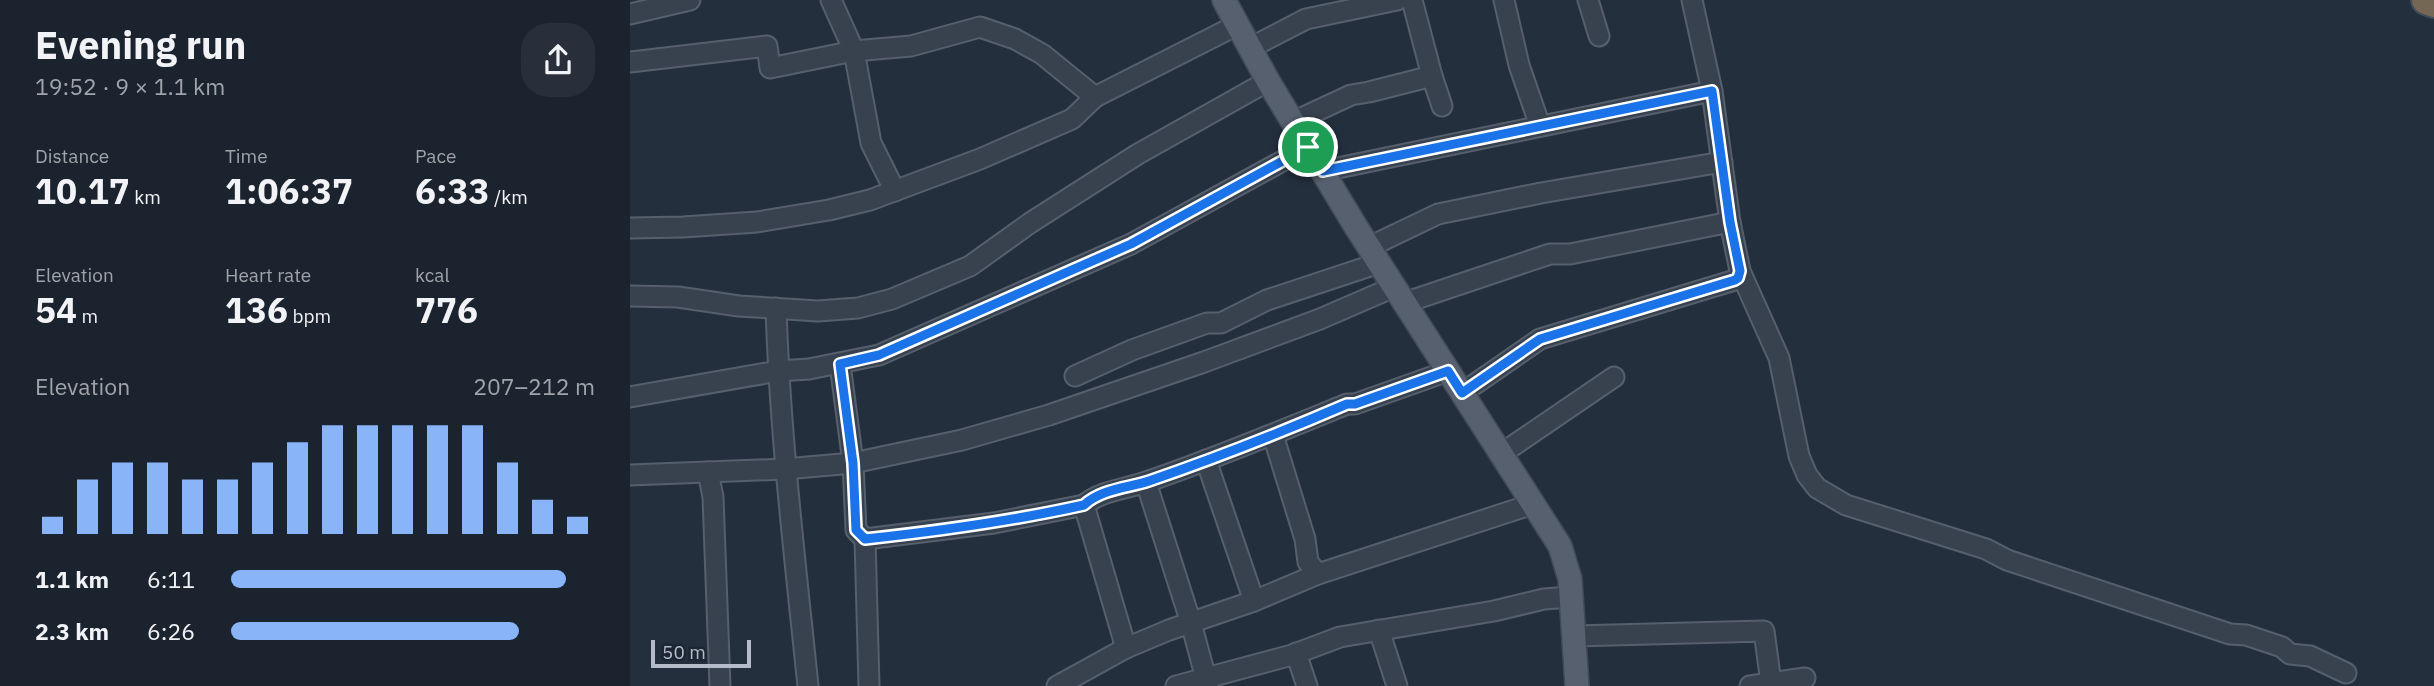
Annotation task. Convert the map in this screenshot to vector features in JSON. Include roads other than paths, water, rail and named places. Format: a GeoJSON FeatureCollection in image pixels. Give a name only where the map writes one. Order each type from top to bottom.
{"type":"FeatureCollection","features":[{"type":"Feature","properties":{"kind":"highway"},"geometry":{"type":"LineString","coordinates":[[2426,0],[2434,3]]}},
{"type":"Feature","properties":{"kind":"main road"},"geometry":{"type":"LineString","coordinates":[[1224,0],[1268,81],[1374,255],[1560,546],[1570,579],[1577,686]]}},
{"type":"Feature","properties":{"kind":"street"},"geometry":{"type":"LineString","coordinates":[[630,14],[690,0]]}},
{"type":"Feature","properties":{"kind":"street"},"geometry":{"type":"LineString","coordinates":[[831,0],[854,51],[871,143],[895,191]]}},
{"type":"Feature","properties":{"kind":"street"},"geometry":{"type":"LineString","coordinates":[[1250,48],[1306,19],[1397,0]]}},
{"type":"Feature","properties":{"kind":"street"},"geometry":{"type":"LineString","coordinates":[[1412,0],[1442,106]]}},
{"type":"Feature","properties":{"kind":"street"},"geometry":{"type":"LineString","coordinates":[[1504,0],[1519,65],[1540,126]]}},
{"type":"Feature","properties":{"kind":"street"},"geometry":{"type":"LineString","coordinates":[[1588,0],[1599,36]]}},
{"type":"Feature","properties":{"kind":"street"},"geometry":{"type":"LineString","coordinates":[[1692,0],[1712,91],[1730,222],[1740,271],[1779,358],[1799,456],[1807,475],[1817,488],[1846,505],[1986,549],[2007,560],[2217,629],[2282,647],[2290,654],[2311,656],[2346,673]]}},
{"type":"Feature","properties":{"kind":"street"},"geometry":{"type":"LineString","coordinates":[[630,228],[757,222],[829,210],[895,191],[980,159],[1072,119],[1095,97],[1237,25]]}},
{"type":"Feature","properties":{"kind":"street"},"geometry":{"type":"LineString","coordinates":[[630,62],[767,46],[770,68],[854,51],[911,46],[980,27],[1015,39],[1042,54],[1095,97]]}},
{"type":"Feature","properties":{"kind":"street"},"geometry":{"type":"LineString","coordinates":[[1293,122],[1351,95],[1432,76]]}},
{"type":"Feature","properties":{"kind":"street"},"geometry":{"type":"LineString","coordinates":[[630,296],[678,297],[739,306],[818,311],[858,309],[892,299],[971,266],[1030,223],[1138,154],[1268,81]]}},
{"type":"Feature","properties":{"kind":"street"},"geometry":{"type":"LineString","coordinates":[[1323,171],[1712,91]]}},
{"type":"Feature","properties":{"kind":"street"},"geometry":{"type":"LineString","coordinates":[[630,397],[778,371],[840,364],[879,355],[1131,244],[1308,147]]}},
{"type":"Feature","properties":{"kind":"street"},"geometry":{"type":"LineString","coordinates":[[1075,376],[1132,350],[1207,323],[1221,323],[1267,300],[1374,255],[1438,214],[1541,193],[1722,162]]}},
{"type":"Feature","properties":{"kind":"street"},"geometry":{"type":"LineString","coordinates":[[630,475],[785,469],[853,463],[962,440],[1049,415],[1294,328],[1399,295],[1550,254],[1570,254],[1730,222]]}},
{"type":"Feature","properties":{"kind":"street"},"geometry":{"type":"LineString","coordinates":[[1462,393],[1540,339],[1735,280],[1740,271]]}},
{"type":"Feature","properties":{"kind":"street"},"geometry":{"type":"LineString","coordinates":[[776,308],[785,469],[808,686]]}},
{"type":"Feature","properties":{"kind":"street"},"geometry":{"type":"LineString","coordinates":[[840,364],[853,463],[856,530],[865,539],[869,686]]}},
{"type":"Feature","properties":{"kind":"street"},"geometry":{"type":"LineString","coordinates":[[865,539],[994,523],[1084,505],[1093,497],[1146,482],[1273,435],[1347,404],[1355,404],[1448,371]]}},
{"type":"Feature","properties":{"kind":"street"},"geometry":{"type":"LineString","coordinates":[[1501,454],[1614,377]]}},
{"type":"Feature","properties":{"kind":"street"},"geometry":{"type":"LineString","coordinates":[[1273,435],[1305,539],[1308,562],[1318,574]]}},
{"type":"Feature","properties":{"kind":"street"},"geometry":{"type":"LineString","coordinates":[[1206,460],[1254,601]]}},
{"type":"Feature","properties":{"kind":"street"},"geometry":{"type":"LineString","coordinates":[[708,472],[713,497],[720,686]]}},
{"type":"Feature","properties":{"kind":"street"},"geometry":{"type":"LineString","coordinates":[[1146,482],[1191,623],[1207,683]]}},
{"type":"Feature","properties":{"kind":"street"},"geometry":{"type":"LineString","coordinates":[[1057,686],[1126,648],[1254,601],[1318,574],[1533,504]]}},
{"type":"Feature","properties":{"kind":"street"},"geometry":{"type":"LineString","coordinates":[[1084,505],[1126,648]]}},
{"type":"Feature","properties":{"kind":"street"},"geometry":{"type":"LineString","coordinates":[[1177,686],[1207,683],[1340,637],[1494,611],[1544,598],[1571,597]]}},
{"type":"Feature","properties":{"kind":"street"},"geometry":{"type":"LineString","coordinates":[[1378,630],[1397,686]]}},
{"type":"Feature","properties":{"kind":"street"},"geometry":{"type":"LineString","coordinates":[[1574,636],[1764,631],[1771,683]]}},
{"type":"Feature","properties":{"kind":"street"},"geometry":{"type":"LineString","coordinates":[[1296,653],[1307,686]]}},
{"type":"Feature","properties":{"kind":"street"},"geometry":{"type":"LineString","coordinates":[[1751,686],[1805,678]]}}]}
